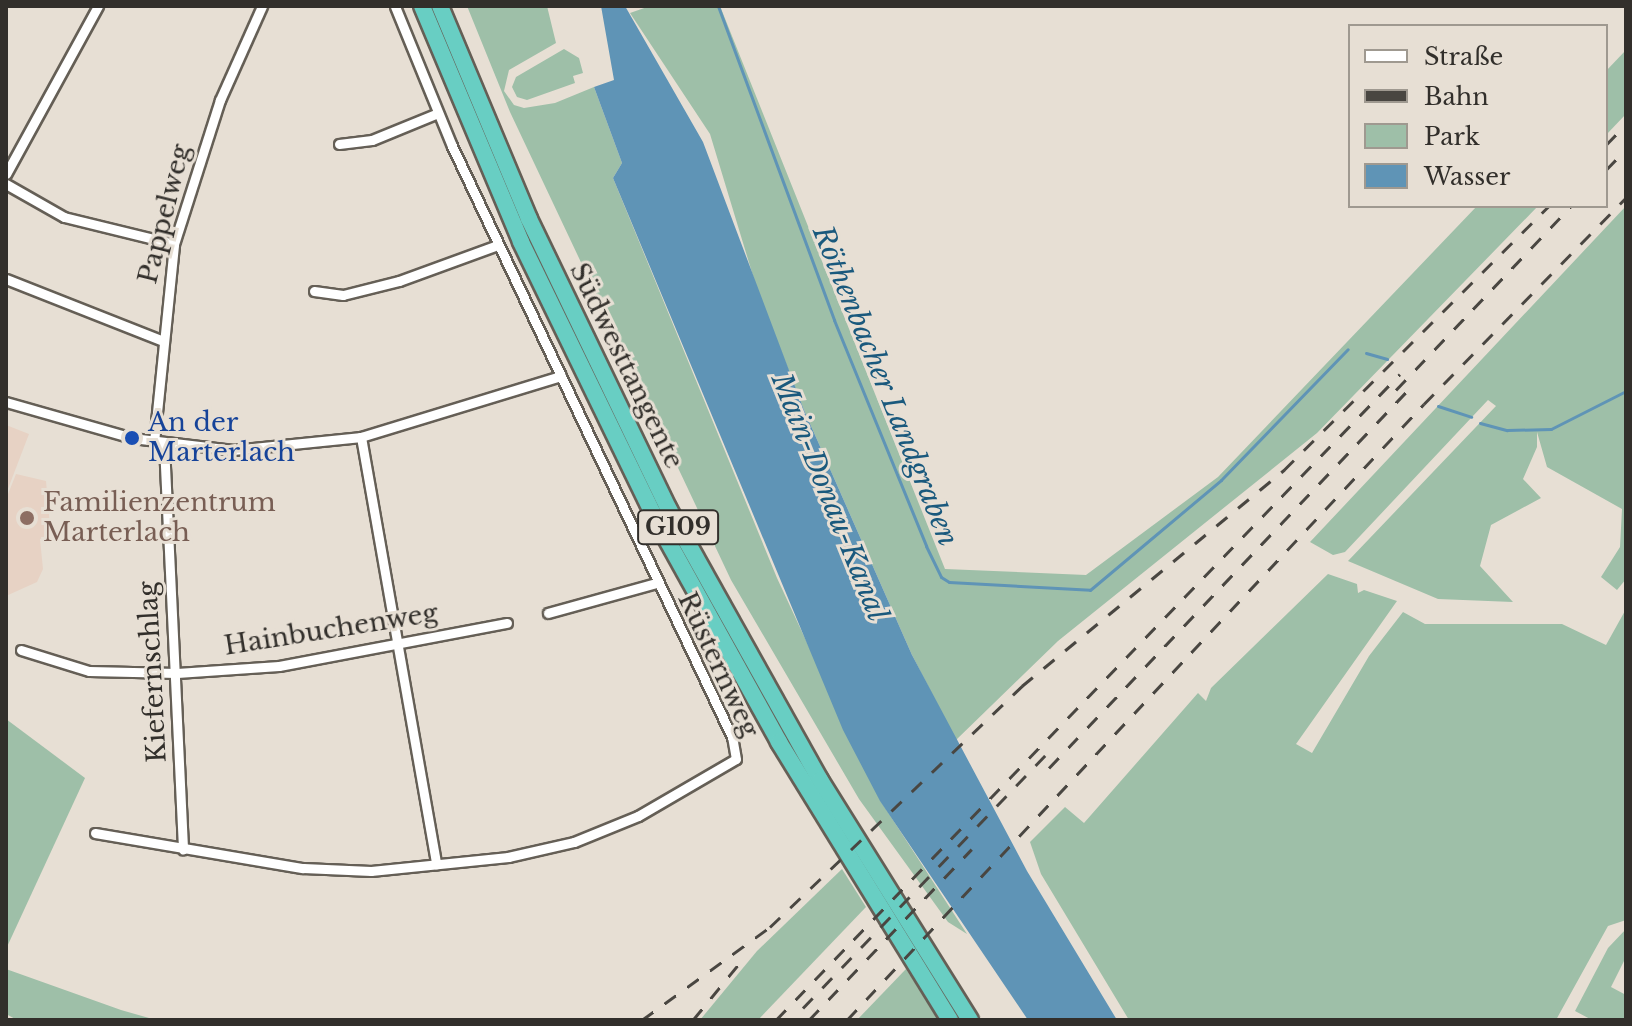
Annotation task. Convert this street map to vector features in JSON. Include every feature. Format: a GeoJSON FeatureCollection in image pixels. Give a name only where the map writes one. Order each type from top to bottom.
{"type":"FeatureCollection","features":[{"type":"Feature","properties":{"kind":"highway","name":"Südwesttangente"},"geometry":{"type":"LineString","coordinates":[[422,6],[532,266],[655,518],[779,742],[950,1020]]}},
{"type":"Feature","properties":{"kind":"highway","name":"Südwesttangente"},"geometry":{"type":"LineString","coordinates":[[440,6],[536,234],[668,508],[820,780],[970,1020]]}},
{"type":"Feature","properties":{"kind":"street"},"geometry":{"type":"LineString","coordinates":[[6,174],[98,6]]}},
{"type":"Feature","properties":{"kind":"street","name":"Pappelweg"},"geometry":{"type":"LineString","coordinates":[[159,444],[163,341],[174,244],[220,100],[262,6]]}},
{"type":"Feature","properties":{"kind":"street","name":"Rüsternweg"},"geometry":{"type":"LineString","coordinates":[[95,833],[303,868],[371,871],[508,857],[574,842],[638,816],[736,759],[732,737],[656,583],[498,245],[438,113],[395,6]]}},
{"type":"Feature","properties":{"kind":"street"},"geometry":{"type":"LineString","coordinates":[[339,144],[372,140],[438,113]]}},
{"type":"Feature","properties":{"kind":"street"},"geometry":{"type":"LineString","coordinates":[[6,184],[64,217],[174,244]]}},
{"type":"Feature","properties":{"kind":"street"},"geometry":{"type":"LineString","coordinates":[[314,291],[343,295],[371,288],[498,245]]}},
{"type":"Feature","properties":{"kind":"street"},"geometry":{"type":"LineString","coordinates":[[6,279],[163,341]]}},
{"type":"Feature","properties":{"kind":"street"},"geometry":{"type":"LineString","coordinates":[[6,402],[159,444],[233,450],[361,437],[561,376]]}},
{"type":"Feature","properties":{"kind":"street"},"geometry":{"type":"LineString","coordinates":[[361,437],[436,864]]}},
{"type":"Feature","properties":{"kind":"street","name":"Kiefernschlag"},"geometry":{"type":"LineString","coordinates":[[159,444],[177,673],[183,850]]}},
{"type":"Feature","properties":{"kind":"street"},"geometry":{"type":"LineString","coordinates":[[548,613],[656,583]]}},
{"type":"Feature","properties":{"kind":"street","name":"Hainbuchenweg"},"geometry":{"type":"LineString","coordinates":[[21,650],[89,671],[177,673],[279,666],[397,647],[507,623]]}},
{"type":"Feature","properties":{"kind":"shaded area"},"geometry":{"type":"Polygon","coordinates":[[[6,425],[29,434],[6,494],[6,425]]]}},
{"type":"Feature","properties":{"kind":"shaded area","name":"Familienzentrum Marterlach"},"geometry":{"type":"Polygon","coordinates":[[[16,474],[46,481],[51,537],[40,539],[43,569],[37,582],[6,596],[6,499],[16,474]]]}},
{"type":"Feature","properties":{"kind":"green space"},"geometry":{"type":"Polygon","coordinates":[[[467,6],[547,6],[556,43],[509,70],[504,91],[514,105],[524,108],[555,103],[594,87],[622,163],[613,178],[777,578],[880,800],[967,934],[948,922],[859,799],[731,580],[510,112],[467,6]]]}},
{"type":"Feature","properties":{"kind":"green space"},"geometry":{"type":"Polygon","coordinates":[[[650,6],[720,6],[945,569],[1086,575],[1218,477],[1475,208],[1536,208],[1317,433],[1058,641],[956,740],[912,655],[804,410],[757,289],[710,134],[630,13],[650,6]]]}},
{"type":"Feature","properties":{"kind":"green space"},"geometry":{"type":"Polygon","coordinates":[[[564,49],[579,58],[583,73],[573,76],[575,83],[527,100],[517,97],[512,87],[516,77],[564,49]]]}},
{"type":"Feature","properties":{"kind":"green space"},"geometry":{"type":"Polygon","coordinates":[[[1626,50],[1626,114],[1608,133],[1608,69],[1626,50]]]}},
{"type":"Feature","properties":{"kind":"green space"},"geometry":{"type":"Polygon","coordinates":[[[1626,206],[1626,579],[1617,590],[1601,577],[1620,547],[1622,509],[1547,467],[1537,432],[1537,447],[1523,479],[1541,498],[1491,525],[1480,566],[1513,602],[1438,599],[1348,561],[1496,406],[1488,400],[1345,552],[1333,555],[1310,542],[1626,206]]]}},
{"type":"Feature","properties":{"kind":"green space"},"geometry":{"type":"Polygon","coordinates":[[[1328,574],[1357,584],[1358,593],[1364,590],[1397,601],[1296,744],[1312,753],[1369,656],[1403,612],[1425,624],[1562,624],[1606,645],[1626,609],[1626,920],[1608,926],[1556,1020],[1129,1020],[1041,874],[1030,842],[1065,807],[1084,823],[1198,693],[1206,701],[1211,688],[1328,574]]]}},
{"type":"Feature","properties":{"kind":"green space"},"geometry":{"type":"Polygon","coordinates":[[[6,719],[85,778],[6,949],[6,719]]]}},
{"type":"Feature","properties":{"kind":"green space"},"geometry":{"type":"Polygon","coordinates":[[[842,869],[866,907],[758,1020],[700,1020],[757,951],[842,869]]]}},
{"type":"Feature","properties":{"kind":"green space"},"geometry":{"type":"Polygon","coordinates":[[[1626,929],[1626,957],[1611,987],[1626,995],[1626,1020],[1592,1020],[1575,1011],[1608,948],[1626,929]]]}},
{"type":"Feature","properties":{"kind":"green space"},"geometry":{"type":"Polygon","coordinates":[[[6,969],[156,1020],[17,1020],[6,1014],[6,969]]]}},
{"type":"Feature","properties":{"kind":"green space"},"geometry":{"type":"Polygon","coordinates":[[[906,969],[940,1020],[857,1020],[906,969]]]}},
{"type":"Feature","properties":{"kind":"water","name":"Main-Donau-Kanal"},"geometry":{"type":"Polygon","coordinates":[[[601,6],[625,6],[703,142],[804,410],[912,655],[1027,871],[1117,1020],[1028,1020],[880,801],[843,730],[613,178],[622,163],[594,87],[614,80],[601,6]]]}},
{"type":"Feature","properties":{"kind":"waterway","name":"Röthenbacher Landgraben"},"geometry":{"type":"LineString","coordinates":[[718,6],[834,320],[926,546],[941,577],[949,582],[1090,590],[1221,480],[1348,349]]}},
{"type":"Feature","properties":{"kind":"waterway","name":"Röthenbacher Landgraben"},"geometry":{"type":"LineString","coordinates":[[1366,353],[1387,359]]}},
{"type":"Feature","properties":{"kind":"waterway","name":"Röthenbacher Landgraben"},"geometry":{"type":"LineString","coordinates":[[1480,423],[1507,430],[1551,429],[1626,391]]}},
{"type":"Feature","properties":{"kind":"waterway","name":"Röthenbacher Landgraben"},"geometry":{"type":"LineString","coordinates":[[1438,406],[1471,417]]}},
{"type":"Feature","properties":{"kind":"railway"},"geometry":{"type":"LineString","coordinates":[[1608,143],[1626,124]]}},
{"type":"Feature","properties":{"kind":"railway"},"geometry":{"type":"LineString","coordinates":[[1608,168],[1626,149]]}},
{"type":"Feature","properties":{"kind":"railway"},"geometry":{"type":"LineString","coordinates":[[847,1020],[1424,404],[1626,198]]}},
{"type":"Feature","properties":{"kind":"railway"},"geometry":{"type":"LineString","coordinates":[[642,1020],[770,927],[1022,686],[1284,470],[1547,208]]}},
{"type":"Feature","properties":{"kind":"railway"},"geometry":{"type":"LineString","coordinates":[[1396,390],[1569,208]]}},
{"type":"Feature","properties":{"kind":"railway"},"geometry":{"type":"LineString","coordinates":[[776,1020],[1400,374]]}},
{"type":"Feature","properties":{"kind":"railway"},"geometry":{"type":"LineString","coordinates":[[1049,768],[1410,388]]}},
{"type":"Feature","properties":{"kind":"railway"},"geometry":{"type":"LineString","coordinates":[[803,1008],[1055,745]]}},
{"type":"Feature","properties":{"kind":"railway"},"geometry":{"type":"LineString","coordinates":[[809,1020],[972,849]]}},
{"type":"Feature","properties":{"kind":"railway"},"geometry":{"type":"LineString","coordinates":[[693,1020],[743,959]]}},
{"type":"Feature","properties":{"kind":"place","name":"An der Marterlach"},"geometry":{"type":"Point","coordinates":[132,438]}},
{"type":"Feature","properties":{"kind":"place","name":"Familienzentrum Marterlach"},"geometry":{"type":"Point","coordinates":[27,518]}}]}
